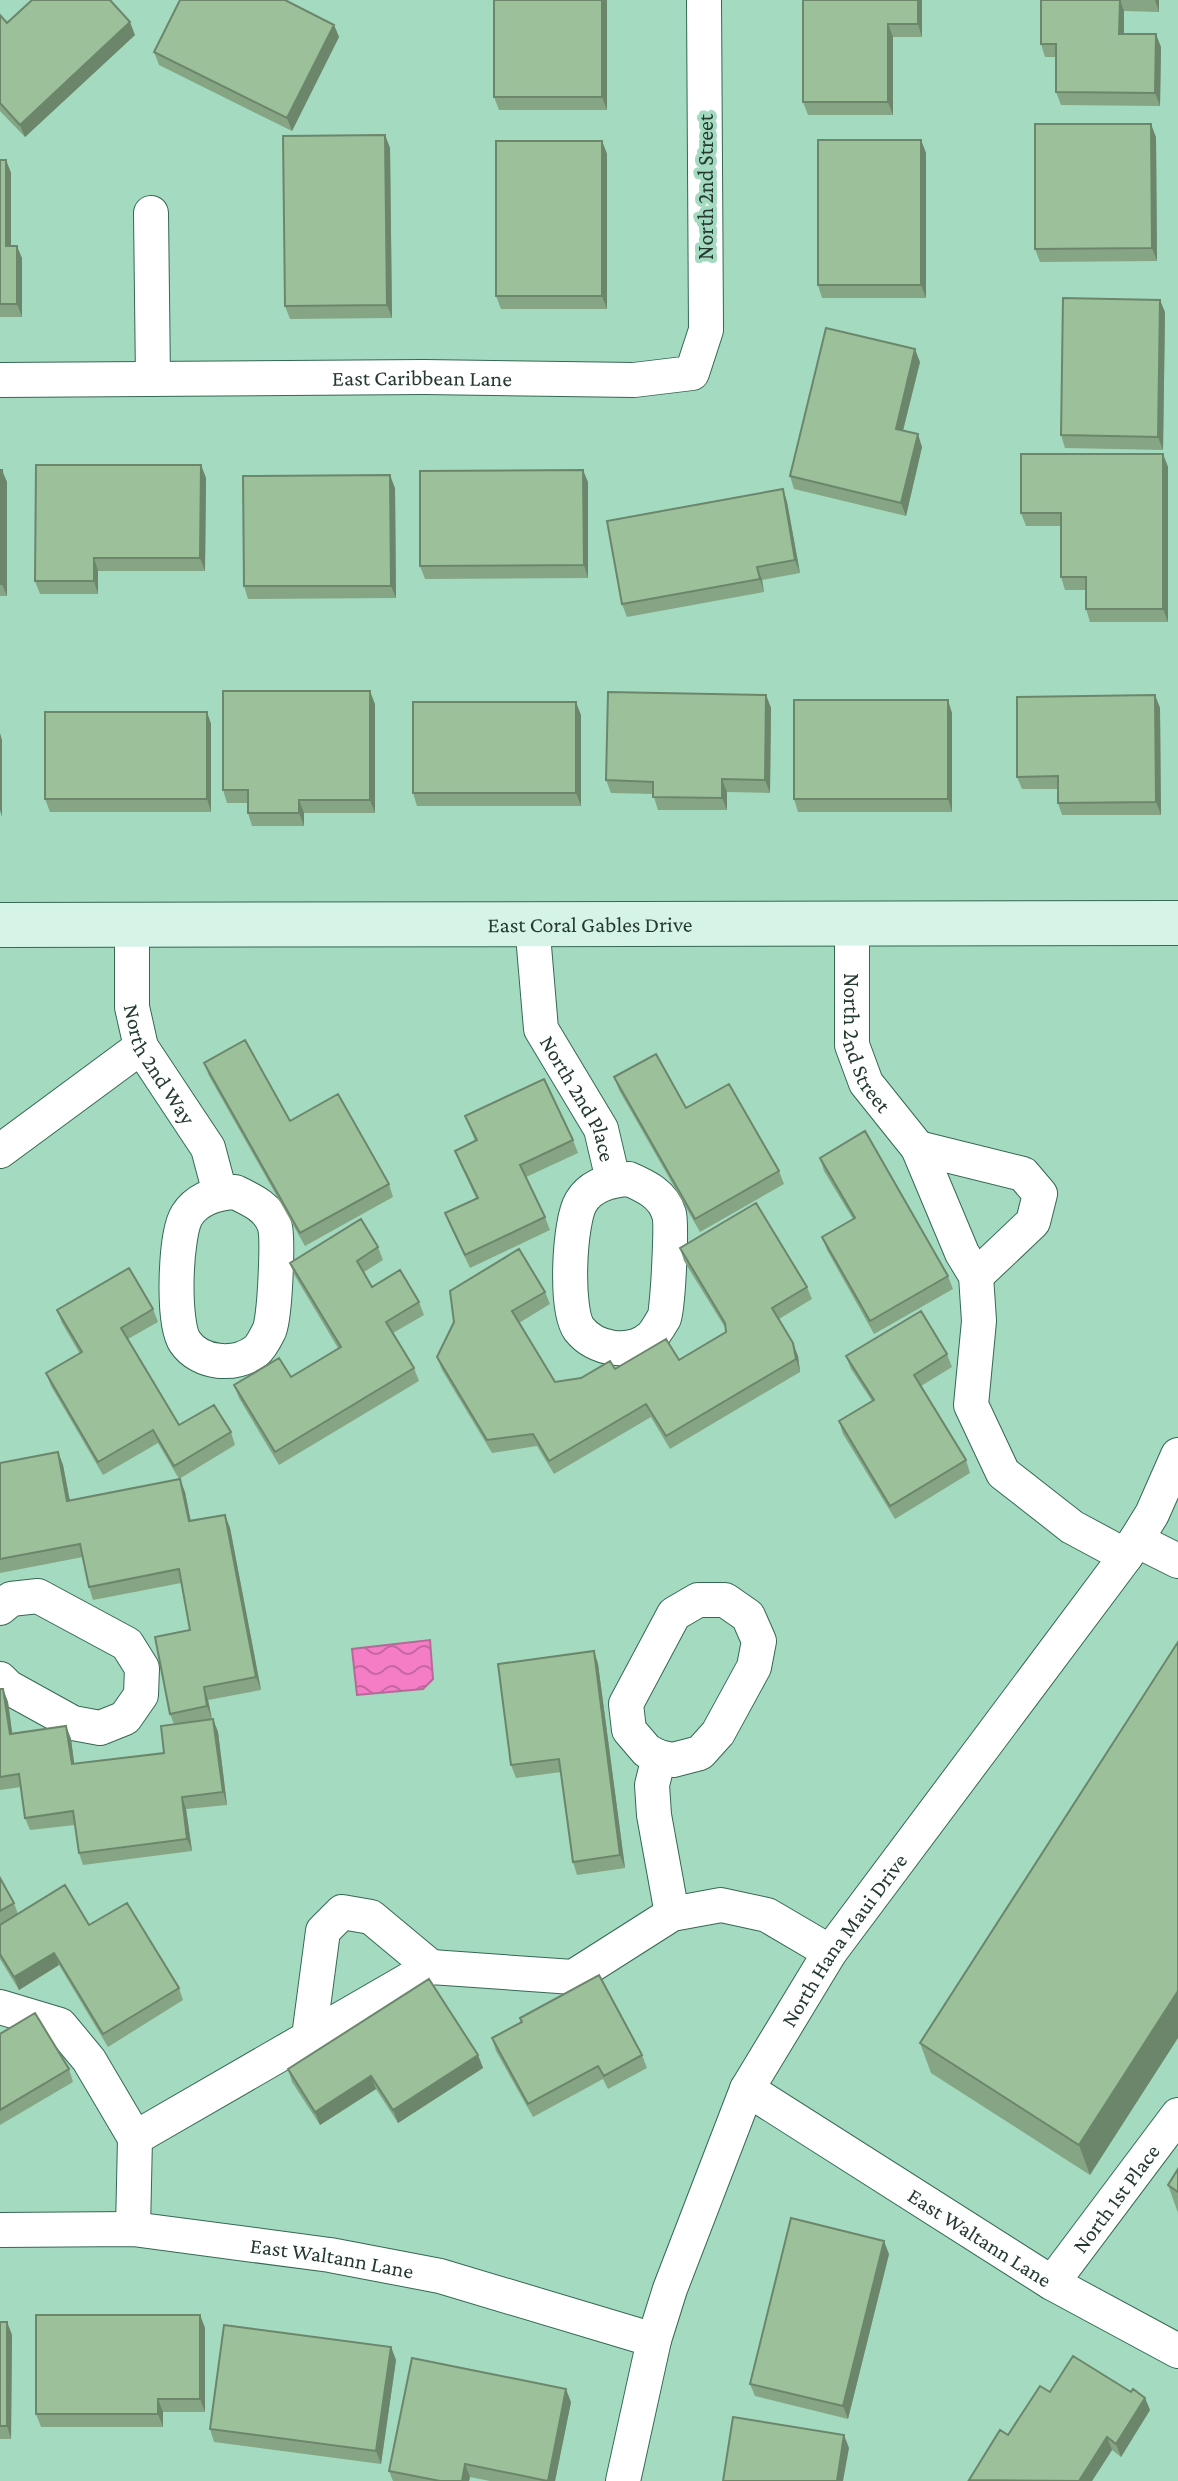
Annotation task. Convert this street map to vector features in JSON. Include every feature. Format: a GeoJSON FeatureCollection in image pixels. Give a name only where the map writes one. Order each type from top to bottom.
{"type":"FeatureCollection","features":[{"type":"Feature","properties":{"kind":"street","name":"North 2nd Street"},"geometry":{"type":"LineString","coordinates":[[692,373],[706,330],[704,0]]}},
{"type":"Feature","properties":{"kind":"street"},"geometry":{"type":"LineString","coordinates":[[151,213],[153,379]]}},
{"type":"Feature","properties":{"kind":"street","name":"East Caribbean Lane"},"geometry":{"type":"LineString","coordinates":[[0,380],[634,380],[692,373]]}},
{"type":"Feature","properties":{"kind":"street","name":"North 2nd Place"},"geometry":{"type":"LineString","coordinates":[[532,923],[541,1029],[601,1129],[613,1180]]}},
{"type":"Feature","properties":{"kind":"street","name":"East Coral Gables Drive"},"geometry":{"type":"LineString","coordinates":[[0,925],[1178,923]]}},
{"type":"Feature","properties":{"kind":"street","name":"North 2nd Street"},"geometry":{"type":"LineString","coordinates":[[852,924],[852,1045],[866,1083],[918,1148],[955,1239],[976,1276],[979,1321],[971,1405],[1003,1473],[1072,1527],[1178,1561]]}},
{"type":"Feature","properties":{"kind":"street","name":"North 2nd Way"},"geometry":{"type":"LineString","coordinates":[[132,925],[132,1007],[141,1047],[208,1148],[220,1193]]}},
{"type":"Feature","properties":{"kind":"street"},"geometry":{"type":"LineString","coordinates":[[0,1151],[141,1047]]}},
{"type":"Feature","properties":{"kind":"street"},"geometry":{"type":"LineString","coordinates":[[918,1148],[1023,1174],[1040,1194],[1033,1222],[976,1276]]}},
{"type":"Feature","properties":{"kind":"street","name":"North 2nd Place"},"geometry":{"type":"LineString","coordinates":[[629,1179],[654,1190],[669,1213],[666,1315],[651,1338],[626,1349],[599,1346],[578,1328],[570,1302],[574,1228],[581,1202],[602,1183],[613,1180],[629,1179]]}},
{"type":"Feature","properties":{"kind":"street"},"geometry":{"type":"LineString","coordinates":[[235,1192],[260,1204],[275,1226],[272,1327],[257,1351],[232,1362],[206,1359],[195,1350],[185,1341],[176,1316],[180,1241],[187,1215],[208,1197],[220,1193],[235,1192]]}},
{"type":"Feature","properties":{"kind":"street","name":"North Hana Maui Drive"},"geometry":{"type":"LineString","coordinates":[[623,2481],[654,2340],[670,2289],[747,2089],[830,1952],[1131,1548],[1152,1514],[1178,1455]]}},
{"type":"Feature","properties":{"kind":"street"},"geometry":{"type":"LineString","coordinates":[[0,1608],[11,1599],[38,1596],[127,1644],[142,1668],[141,1695],[125,1718],[100,1728],[73,1723],[8,1687],[0,1679]]}},
{"type":"Feature","properties":{"kind":"street"},"geometry":{"type":"LineString","coordinates":[[698,1600],[725,1600],[748,1616],[759,1641],[754,1667],[718,1733],[700,1753],[673,1760],[659,1757],[647,1751],[629,1730],[626,1704],[674,1614],[698,1600]]}},
{"type":"Feature","properties":{"kind":"street"},"geometry":{"type":"LineString","coordinates":[[659,1757],[652,1785],[654,1815],[672,1914]]}},
{"type":"Feature","properties":{"kind":"street"},"geometry":{"type":"LineString","coordinates":[[135,2138],[431,1967],[573,1977],[672,1914],[721,1905],[767,1915],[830,1952]]}},
{"type":"Feature","properties":{"kind":"street"},"geometry":{"type":"LineString","coordinates":[[309,2037],[323,1931],[342,1912],[371,1917],[431,1967]]}},
{"type":"Feature","properties":{"kind":"street"},"geometry":{"type":"LineString","coordinates":[[0,2007],[60,2025],[89,2060],[135,2138],[133,2229]]}},
{"type":"Feature","properties":{"kind":"street","name":"East Waltann Lane"},"geometry":{"type":"LineString","coordinates":[[747,2089],[1052,2283],[1178,2351]]}},
{"type":"Feature","properties":{"kind":"street","name":"North 1st Place"},"geometry":{"type":"LineString","coordinates":[[1052,2283],[1178,2115]]}},
{"type":"Feature","properties":{"kind":"street","name":"East Waltann Lane"},"geometry":{"type":"LineString","coordinates":[[0,2230],[133,2229],[330,2255],[440,2276],[654,2340]]}},
{"type":"Feature","properties":{"kind":"water"},"geometry":{"type":"Polygon","coordinates":[[[430,1640],[433,1679],[423,1689],[357,1695],[352,1649],[430,1640]]]}},
{"type":"Feature","properties":{"kind":"building"},"geometry":{"type":"Polygon","coordinates":[[[32,0],[110,0],[130,22],[20,125],[0,103],[0,15],[7,23],[32,0]]]}},
{"type":"Feature","properties":{"kind":"building"},"geometry":{"type":"Polygon","coordinates":[[[180,0],[285,0],[334,25],[287,118],[154,52],[180,0]]]}},
{"type":"Feature","properties":{"kind":"building"},"geometry":{"type":"Polygon","coordinates":[[[494,0],[602,0],[602,97],[494,97],[494,0]]]}},
{"type":"Feature","properties":{"kind":"building"},"geometry":{"type":"Polygon","coordinates":[[[803,0],[918,0],[918,24],[888,24],[888,102],[803,102],[803,0]]]}},
{"type":"Feature","properties":{"kind":"building"},"geometry":{"type":"Polygon","coordinates":[[[1041,0],[1120,0],[1119,34],[1156,34],[1155,93],[1056,92],[1056,44],[1041,44],[1041,0]]]}},
{"type":"Feature","properties":{"kind":"building"},"geometry":{"type":"Polygon","coordinates":[[[1035,124],[1151,124],[1152,248],[1035,249],[1035,124]]]}},
{"type":"Feature","properties":{"kind":"building"},"geometry":{"type":"Polygon","coordinates":[[[385,135],[387,305],[285,306],[283,136],[385,135]]]}},
{"type":"Feature","properties":{"kind":"building"},"geometry":{"type":"Polygon","coordinates":[[[818,140],[921,140],[921,285],[818,285],[818,140]]]}},
{"type":"Feature","properties":{"kind":"building"},"geometry":{"type":"Polygon","coordinates":[[[496,141],[602,141],[602,296],[496,296],[496,141]]]}},
{"type":"Feature","properties":{"kind":"building"},"geometry":{"type":"Polygon","coordinates":[[[0,160],[6,160],[6,246],[17,246],[17,304],[0,304],[0,160]]]}},
{"type":"Feature","properties":{"kind":"building"},"geometry":{"type":"Polygon","coordinates":[[[1063,298],[1160,300],[1158,437],[1061,435],[1063,298]]]}},
{"type":"Feature","properties":{"kind":"building"},"geometry":{"type":"Polygon","coordinates":[[[826,328],[915,349],[896,429],[918,434],[901,503],[790,476],[826,328]]]}},
{"type":"Feature","properties":{"kind":"building"},"geometry":{"type":"Polygon","coordinates":[[[1021,454],[1163,454],[1163,609],[1086,609],[1086,577],[1061,577],[1061,513],[1021,513],[1021,454]]]}},
{"type":"Feature","properties":{"kind":"building"},"geometry":{"type":"Polygon","coordinates":[[[36,465],[201,465],[200,558],[94,558],[94,581],[35,581],[36,465]]]}},
{"type":"Feature","properties":{"kind":"building"},"geometry":{"type":"Polygon","coordinates":[[[2,470],[2,584],[0,584],[2,470]]]}},
{"type":"Feature","properties":{"kind":"building"},"geometry":{"type":"Polygon","coordinates":[[[583,470],[584,565],[420,566],[420,471],[583,470]]]}},
{"type":"Feature","properties":{"kind":"building"},"geometry":{"type":"Polygon","coordinates":[[[390,475],[391,586],[244,586],[243,476],[390,475]]]}},
{"type":"Feature","properties":{"kind":"building"},"geometry":{"type":"Polygon","coordinates":[[[783,489],[795,560],[757,567],[760,579],[622,604],[607,521],[783,489]]]}},
{"type":"Feature","properties":{"kind":"building"},"geometry":{"type":"Polygon","coordinates":[[[223,691],[370,691],[370,800],[299,800],[299,813],[248,813],[248,790],[223,790],[223,691]]]}},
{"type":"Feature","properties":{"kind":"building"},"geometry":{"type":"Polygon","coordinates":[[[608,692],[766,695],[765,780],[722,779],[722,798],[653,797],[653,782],[606,780],[608,692]]]}},
{"type":"Feature","properties":{"kind":"building"},"geometry":{"type":"Polygon","coordinates":[[[1155,695],[1156,802],[1058,803],[1058,776],[1017,777],[1017,697],[1155,695]]]}},
{"type":"Feature","properties":{"kind":"building"},"geometry":{"type":"Polygon","coordinates":[[[794,700],[948,700],[948,799],[794,799],[794,700]]]}},
{"type":"Feature","properties":{"kind":"building"},"geometry":{"type":"Polygon","coordinates":[[[413,702],[576,702],[576,793],[413,793],[413,702]]]}},
{"type":"Feature","properties":{"kind":"building"},"geometry":{"type":"Polygon","coordinates":[[[45,712],[207,712],[207,799],[45,799],[45,712]]]}},
{"type":"Feature","properties":{"kind":"building"},"geometry":{"type":"Polygon","coordinates":[[[245,1040],[290,1121],[338,1094],[389,1184],[300,1233],[204,1063],[245,1040]]]}},
{"type":"Feature","properties":{"kind":"building"},"geometry":{"type":"Polygon","coordinates":[[[656,1054],[686,1108],[729,1084],[779,1171],[695,1219],[614,1077],[656,1054]]]}},
{"type":"Feature","properties":{"kind":"building"},"geometry":{"type":"Polygon","coordinates":[[[544,1079],[573,1140],[520,1165],[545,1217],[465,1255],[445,1213],[478,1198],[455,1151],[477,1140],[465,1116],[544,1079]]]}},
{"type":"Feature","properties":{"kind":"building"},"geometry":{"type":"Polygon","coordinates":[[[865,1131],[948,1276],[870,1321],[822,1237],[855,1218],[820,1158],[865,1131]]]}},
{"type":"Feature","properties":{"kind":"building"},"geometry":{"type":"Polygon","coordinates":[[[756,1203],[807,1287],[772,1308],[793,1343],[796,1359],[666,1436],[646,1404],[549,1461],[533,1434],[487,1440],[437,1357],[454,1322],[450,1291],[519,1249],[545,1292],[512,1311],[555,1382],[581,1378],[610,1361],[615,1369],[666,1339],[679,1360],[726,1332],[725,1323],[680,1248],[756,1203]]]}},
{"type":"Feature","properties":{"kind":"building"},"geometry":{"type":"Polygon","coordinates":[[[361,1219],[378,1247],[357,1261],[372,1287],[400,1270],[419,1302],[386,1322],[414,1368],[275,1452],[234,1385],[279,1358],[291,1377],[341,1347],[290,1263],[361,1219]]]}},
{"type":"Feature","properties":{"kind":"building"},"geometry":{"type":"Polygon","coordinates":[[[129,1268],[153,1309],[121,1328],[179,1425],[214,1405],[231,1432],[174,1466],[153,1430],[98,1462],[46,1373],[82,1352],[57,1310],[129,1268]]]}},
{"type":"Feature","properties":{"kind":"building"},"geometry":{"type":"Polygon","coordinates":[[[921,1311],[947,1354],[914,1375],[966,1460],[890,1506],[839,1421],[874,1400],[846,1356],[921,1311]]]}},
{"type":"Feature","properties":{"kind":"building"},"geometry":{"type":"Polygon","coordinates":[[[58,1452],[67,1501],[180,1479],[189,1521],[225,1515],[256,1677],[204,1687],[207,1706],[170,1714],[155,1637],[190,1630],[179,1569],[89,1587],[80,1544],[0,1559],[0,1463],[58,1452]]]}},
{"type":"Feature","properties":{"kind":"building"},"geometry":{"type":"Polygon","coordinates":[[[1178,1642],[1178,1991],[1079,2145],[920,2043],[1178,1642]]]}},
{"type":"Feature","properties":{"kind":"building"},"geometry":{"type":"Polygon","coordinates":[[[594,1651],[620,1855],[573,1862],[559,1759],[511,1765],[498,1664],[594,1651]]]}},
{"type":"Feature","properties":{"kind":"building"},"geometry":{"type":"Polygon","coordinates":[[[0,1689],[3,1689],[10,1734],[66,1726],[72,1764],[164,1753],[161,1726],[213,1719],[223,1792],[182,1797],[187,1839],[79,1853],[73,1811],[25,1818],[19,1774],[0,1777],[0,1689]]]}},
{"type":"Feature","properties":{"kind":"building"},"geometry":{"type":"Polygon","coordinates":[[[0,1878],[14,1903],[0,1911],[0,1878]]]}},
{"type":"Feature","properties":{"kind":"building"},"geometry":{"type":"Polygon","coordinates":[[[65,1885],[89,1925],[127,1903],[179,1988],[103,2034],[54,1953],[14,1977],[0,1954],[0,1925],[65,1885]]]}},
{"type":"Feature","properties":{"kind":"building"},"geometry":{"type":"Polygon","coordinates":[[[599,1975],[642,2055],[604,2076],[598,2066],[528,2104],[492,2038],[522,2022],[520,2018],[599,1975]]]}},
{"type":"Feature","properties":{"kind":"building"},"geometry":{"type":"Polygon","coordinates":[[[429,1979],[478,2055],[393,2110],[371,2076],[315,2112],[288,2069],[429,1979]]]}},
{"type":"Feature","properties":{"kind":"building"},"geometry":{"type":"Polygon","coordinates":[[[35,2013],[69,2069],[0,2110],[0,2034],[35,2013]]]}},
{"type":"Feature","properties":{"kind":"building"},"geometry":{"type":"Polygon","coordinates":[[[1178,2169],[1178,2192],[1168,2185],[1178,2169]]]}},
{"type":"Feature","properties":{"kind":"building"},"geometry":{"type":"Polygon","coordinates":[[[791,2218],[884,2241],[843,2406],[750,2384],[791,2218]]]}},
{"type":"Feature","properties":{"kind":"building"},"geometry":{"type":"Polygon","coordinates":[[[36,2315],[200,2315],[200,2399],[158,2399],[158,2414],[36,2414],[36,2315]]]}},
{"type":"Feature","properties":{"kind":"building"},"geometry":{"type":"Polygon","coordinates":[[[0,2322],[7,2322],[7,2426],[0,2426],[0,2322]]]}},
{"type":"Feature","properties":{"kind":"building"},"geometry":{"type":"Polygon","coordinates":[[[224,2325],[391,2347],[376,2451],[210,2429],[224,2325]]]}},
{"type":"Feature","properties":{"kind":"building"},"geometry":{"type":"Polygon","coordinates":[[[1073,2356],[1145,2398],[1116,2444],[1107,2437],[1079,2481],[969,2480],[1000,2430],[1008,2435],[1040,2386],[1050,2392],[1073,2356]]]}},
{"type":"Feature","properties":{"kind":"building"},"geometry":{"type":"Polygon","coordinates":[[[412,2358],[566,2389],[548,2481],[465,2464],[462,2481],[440,2481],[389,2471],[412,2358]]]}},
{"type":"Feature","properties":{"kind":"building"},"geometry":{"type":"Polygon","coordinates":[[[733,2417],[844,2435],[837,2481],[723,2481],[733,2417]]]}}]}
